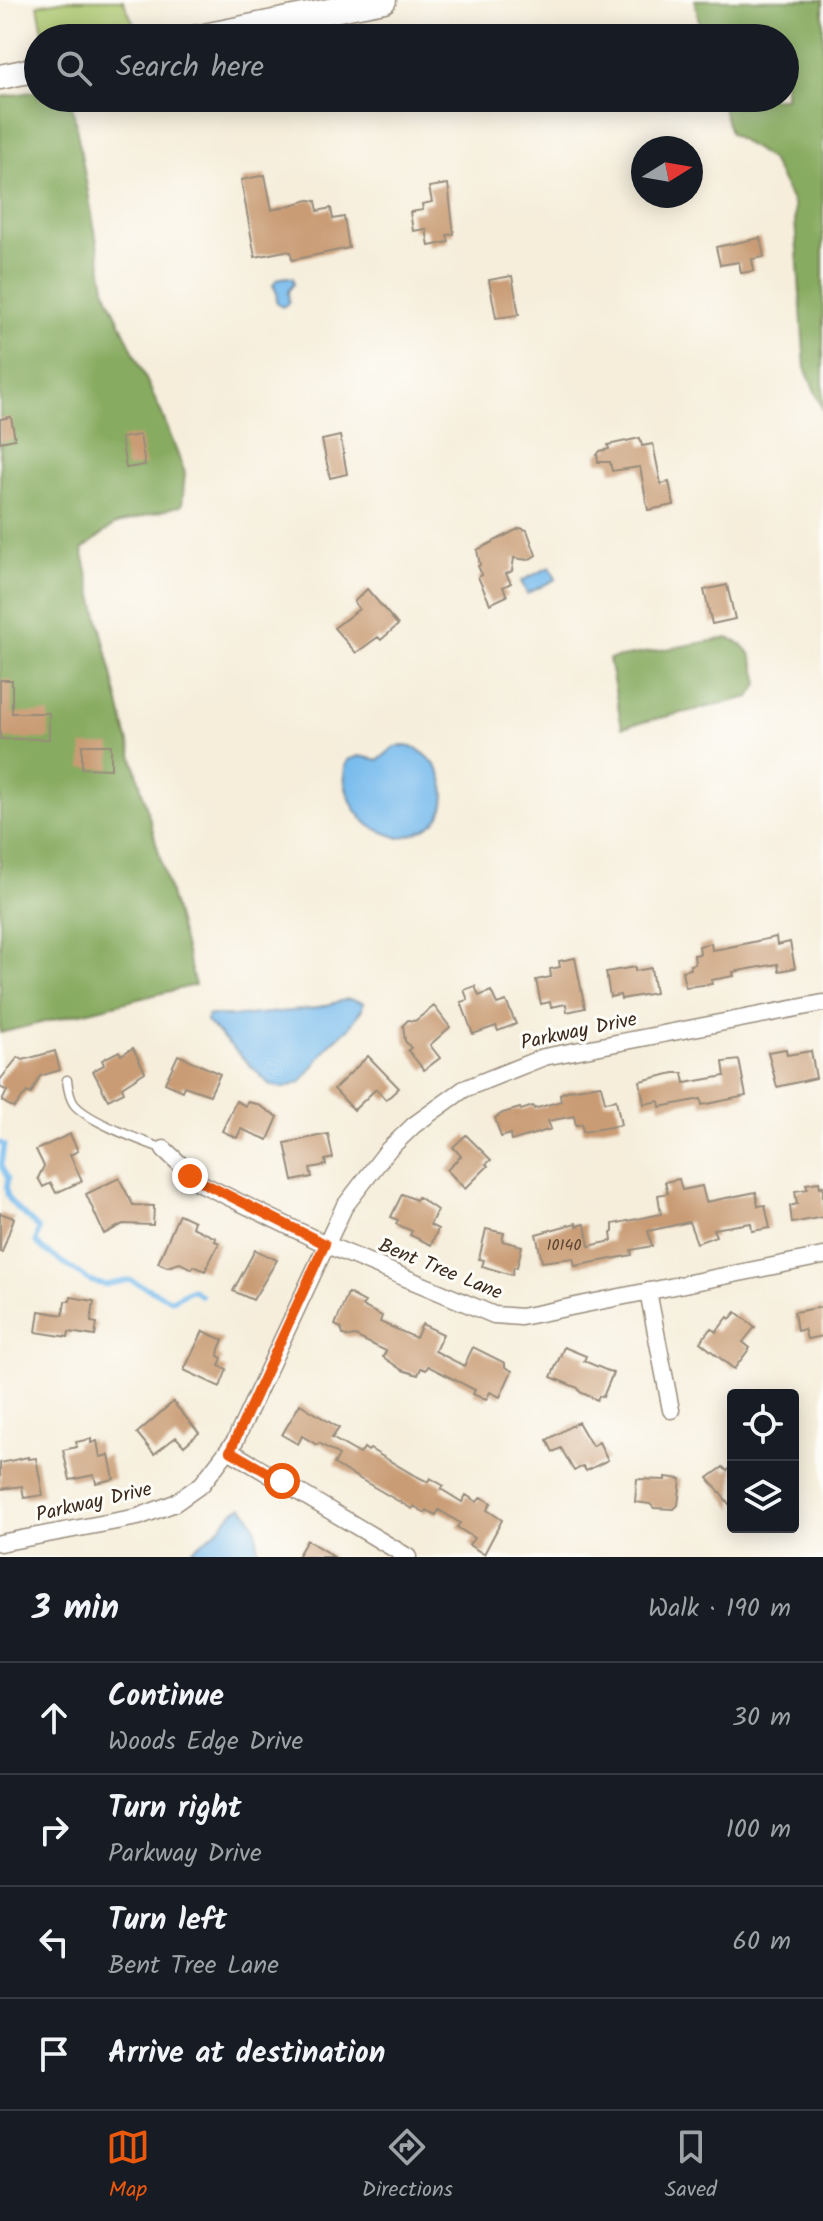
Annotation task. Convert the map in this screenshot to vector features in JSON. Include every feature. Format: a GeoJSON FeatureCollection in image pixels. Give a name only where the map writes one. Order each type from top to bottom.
{"type":"FeatureCollection","features":[{"type":"Feature","properties":{"kind":"main road"},"geometry":{"type":"LineString","coordinates":[[264,24],[384,0]]}},
{"type":"Feature","properties":{"kind":"main road"},"geometry":{"type":"LineString","coordinates":[[0,77],[24,72]]}},
{"type":"Feature","properties":{"kind":"street","name":"Parkway Drive"},"geometry":{"type":"LineString","coordinates":[[0,1543],[138,1517],[175,1503],[202,1484],[230,1451],[344,1207],[388,1150],[414,1125],[464,1089],[544,1057],[823,1003]]}},
{"type":"Feature","properties":{"kind":"street","name":"Bent Tree Lane"},"geometry":{"type":"LineString","coordinates":[[164,1149],[200,1183],[325,1244],[494,1315],[521,1317],[823,1256]]}},
{"type":"Feature","properties":{"kind":"street"},"geometry":{"type":"LineString","coordinates":[[648,1291],[671,1410]]}},
{"type":"Feature","properties":{"kind":"street"},"geometry":{"type":"LineString","coordinates":[[230,1451],[408,1557]]}},
{"type":"Feature","properties":{"kind":"lane"},"geometry":{"type":"LineString","coordinates":[[67,1080],[71,1100],[77,1108],[129,1136],[164,1149]]}},
{"type":"Feature","properties":{"kind":"green space"},"geometry":{"type":"Polygon","coordinates":[[[66,0],[123,0],[134,24],[41,24],[38,5],[66,0]]]}},
{"type":"Feature","properties":{"kind":"green space"},"geometry":{"type":"Polygon","coordinates":[[[695,0],[823,0],[823,410],[805,368],[794,205],[771,160],[730,133],[724,112],[799,112],[799,24],[699,24],[695,0]]]}},
{"type":"Feature","properties":{"kind":"green space"},"geometry":{"type":"Polygon","coordinates":[[[24,93],[24,112],[74,112],[106,292],[162,414],[185,473],[182,505],[114,525],[82,550],[126,732],[195,985],[0,1033],[0,97],[24,93]]]}},
{"type":"Feature","properties":{"kind":"green space"},"geometry":{"type":"Polygon","coordinates":[[[728,638],[743,645],[753,661],[759,683],[750,697],[622,727],[609,659],[728,638]]]}},
{"type":"Feature","properties":{"kind":"water"},"geometry":{"type":"Polygon","coordinates":[[[293,278],[294,284],[288,291],[289,303],[282,307],[276,302],[277,293],[273,285],[277,279],[293,278]]]}},
{"type":"Feature","properties":{"kind":"water"},"geometry":{"type":"Polygon","coordinates":[[[550,567],[556,579],[527,594],[521,581],[550,567]]]}},
{"type":"Feature","properties":{"kind":"water"},"geometry":{"type":"Polygon","coordinates":[[[405,746],[426,755],[434,764],[444,785],[445,797],[438,818],[430,826],[399,838],[379,831],[363,819],[348,795],[345,768],[347,760],[359,756],[379,760],[394,747],[405,746]]]}},
{"type":"Feature","properties":{"kind":"water"},"geometry":{"type":"Polygon","coordinates":[[[348,999],[363,1002],[362,1009],[348,1029],[332,1042],[301,1082],[285,1088],[270,1085],[206,1021],[208,1015],[236,1016],[312,1009],[348,999]]]}},
{"type":"Feature","properties":{"kind":"water"},"geometry":{"type":"Polygon","coordinates":[[[242,1507],[251,1517],[256,1530],[256,1557],[187,1557],[232,1513],[242,1507]]]}},
{"type":"Feature","properties":{"kind":"building"},"geometry":{"type":"Polygon","coordinates":[[[265,175],[272,210],[309,200],[316,201],[318,211],[331,208],[333,219],[344,217],[349,248],[292,260],[291,252],[285,251],[255,257],[241,180],[265,175]]]}},
{"type":"Feature","properties":{"kind":"building"},"geometry":{"type":"Polygon","coordinates":[[[448,184],[454,234],[447,235],[449,242],[429,246],[426,229],[413,231],[410,212],[423,210],[422,204],[432,202],[429,187],[448,184]]]}},
{"type":"Feature","properties":{"kind":"building"},"geometry":{"type":"Polygon","coordinates":[[[760,238],[764,257],[752,259],[754,271],[741,273],[739,262],[720,265],[716,247],[760,238]]]}},
{"type":"Feature","properties":{"kind":"building"},"geometry":{"type":"Polygon","coordinates":[[[512,276],[519,315],[496,318],[489,280],[512,276]]]}},
{"type":"Feature","properties":{"kind":"building"},"geometry":{"type":"Polygon","coordinates":[[[11,417],[15,439],[0,442],[0,419],[11,417]]]}},
{"type":"Feature","properties":{"kind":"building"},"geometry":{"type":"Polygon","coordinates":[[[140,435],[145,465],[126,468],[121,438],[140,435]]]}},
{"type":"Feature","properties":{"kind":"building"},"geometry":{"type":"Polygon","coordinates":[[[340,436],[347,474],[330,478],[322,440],[340,436]]]}},
{"type":"Feature","properties":{"kind":"building"},"geometry":{"type":"Polygon","coordinates":[[[640,438],[642,446],[653,444],[661,484],[669,482],[674,505],[648,510],[640,467],[612,471],[610,462],[598,462],[597,455],[609,449],[608,445],[640,438]]]}},
{"type":"Feature","properties":{"kind":"building"},"geometry":{"type":"Polygon","coordinates":[[[520,528],[527,530],[536,555],[528,560],[514,558],[512,571],[506,574],[511,583],[503,587],[507,596],[490,604],[478,577],[482,575],[477,550],[520,528]]]}},
{"type":"Feature","properties":{"kind":"building"},"geometry":{"type":"Polygon","coordinates":[[[727,585],[735,619],[712,624],[704,590],[727,585]]]}},
{"type":"Feature","properties":{"kind":"building"},"geometry":{"type":"Polygon","coordinates":[[[367,589],[398,625],[381,640],[378,637],[356,653],[334,628],[359,609],[354,602],[367,589]]]}},
{"type":"Feature","properties":{"kind":"building"},"geometry":{"type":"Polygon","coordinates":[[[0,680],[12,680],[12,713],[49,713],[49,739],[0,739],[0,680]]]}},
{"type":"Feature","properties":{"kind":"building"},"geometry":{"type":"Polygon","coordinates":[[[82,745],[111,745],[111,769],[82,768],[82,745]]]}},
{"type":"Feature","properties":{"kind":"building"},"geometry":{"type":"Polygon","coordinates":[[[776,937],[777,945],[790,942],[795,968],[779,971],[778,964],[760,967],[733,972],[734,976],[711,980],[712,984],[685,987],[682,971],[691,969],[690,965],[695,964],[694,955],[700,954],[699,946],[711,943],[712,950],[776,937]]]}},
{"type":"Feature","properties":{"kind":"building"},"geometry":{"type":"Polygon","coordinates":[[[575,958],[585,1008],[567,1012],[566,1004],[551,1007],[550,1002],[541,1004],[536,980],[551,977],[550,969],[560,967],[559,961],[575,958]]]}},
{"type":"Feature","properties":{"kind":"building"},"geometry":{"type":"Polygon","coordinates":[[[635,967],[635,971],[651,968],[655,993],[621,999],[620,995],[610,997],[606,972],[635,967]]]}},
{"type":"Feature","properties":{"kind":"building"},"geometry":{"type":"Polygon","coordinates":[[[475,986],[479,996],[491,991],[497,1004],[506,1001],[516,1024],[498,1031],[496,1026],[473,1034],[461,1002],[468,1000],[464,990],[475,986]]]}},
{"type":"Feature","properties":{"kind":"building"},"geometry":{"type":"Polygon","coordinates":[[[434,1006],[450,1027],[430,1045],[440,1058],[424,1070],[408,1050],[411,1048],[405,1041],[403,1025],[408,1020],[415,1021],[434,1006]]]}},
{"type":"Feature","properties":{"kind":"building"},"geometry":{"type":"Polygon","coordinates":[[[133,1048],[145,1072],[122,1087],[124,1092],[108,1100],[93,1071],[104,1065],[102,1060],[133,1048]]]}},
{"type":"Feature","properties":{"kind":"building"},"geometry":{"type":"Polygon","coordinates":[[[786,1049],[787,1055],[811,1051],[816,1078],[777,1087],[768,1052],[786,1049]]]}},
{"type":"Feature","properties":{"kind":"building"},"geometry":{"type":"Polygon","coordinates":[[[55,1051],[60,1070],[40,1076],[31,1094],[27,1092],[14,1108],[2,1101],[7,1091],[0,1087],[0,1080],[18,1057],[23,1060],[55,1051]]]}},
{"type":"Feature","properties":{"kind":"building"},"geometry":{"type":"Polygon","coordinates":[[[178,1055],[220,1074],[210,1095],[184,1086],[182,1091],[165,1083],[178,1055]]]}},
{"type":"Feature","properties":{"kind":"building"},"geometry":{"type":"Polygon","coordinates":[[[368,1056],[399,1088],[386,1100],[376,1089],[354,1110],[334,1089],[368,1056]]]}},
{"type":"Feature","properties":{"kind":"building"},"geometry":{"type":"Polygon","coordinates":[[[739,1060],[746,1096],[702,1105],[701,1099],[660,1107],[659,1101],[644,1104],[640,1081],[674,1073],[683,1073],[685,1083],[725,1076],[723,1062],[739,1060]]]}},
{"type":"Feature","properties":{"kind":"building"},"geometry":{"type":"Polygon","coordinates":[[[601,1085],[605,1102],[616,1100],[621,1125],[583,1132],[582,1124],[576,1125],[574,1116],[548,1121],[551,1129],[511,1141],[510,1134],[501,1137],[495,1118],[503,1113],[533,1106],[534,1109],[561,1101],[560,1094],[570,1090],[601,1085]]]}},
{"type":"Feature","properties":{"kind":"building"},"geometry":{"type":"Polygon","coordinates":[[[236,1101],[246,1106],[247,1102],[257,1104],[278,1117],[268,1140],[241,1129],[237,1138],[222,1131],[236,1101]]]}},
{"type":"Feature","properties":{"kind":"building"},"geometry":{"type":"Polygon","coordinates":[[[70,1134],[78,1151],[70,1155],[82,1181],[56,1193],[51,1183],[43,1187],[38,1178],[44,1166],[36,1150],[70,1134]]]}},
{"type":"Feature","properties":{"kind":"building"},"geometry":{"type":"Polygon","coordinates":[[[328,1134],[333,1158],[325,1160],[326,1165],[310,1168],[312,1177],[293,1181],[285,1143],[328,1134]]]}},
{"type":"Feature","properties":{"kind":"building"},"geometry":{"type":"Polygon","coordinates":[[[466,1135],[491,1160],[465,1189],[447,1170],[461,1156],[453,1147],[466,1135]]]}},
{"type":"Feature","properties":{"kind":"building"},"geometry":{"type":"Polygon","coordinates":[[[119,1178],[133,1205],[154,1206],[153,1225],[123,1224],[104,1234],[86,1194],[119,1178]]]}},
{"type":"Feature","properties":{"kind":"building"},"geometry":{"type":"Polygon","coordinates":[[[679,1179],[682,1190],[702,1186],[706,1202],[756,1192],[758,1206],[765,1205],[770,1228],[752,1231],[751,1223],[713,1229],[716,1236],[697,1243],[689,1222],[648,1231],[652,1246],[631,1250],[632,1255],[575,1266],[573,1258],[542,1262],[536,1234],[576,1223],[577,1226],[585,1224],[589,1246],[612,1241],[613,1224],[661,1214],[658,1195],[668,1193],[665,1182],[679,1179]]]}},
{"type":"Feature","properties":{"kind":"building"},"geometry":{"type":"Polygon","coordinates":[[[819,1182],[820,1187],[823,1186],[823,1217],[792,1223],[790,1206],[797,1204],[795,1191],[808,1189],[806,1184],[819,1182]]]}},
{"type":"Feature","properties":{"kind":"building"},"geometry":{"type":"Polygon","coordinates":[[[402,1194],[416,1200],[418,1197],[437,1210],[430,1225],[438,1229],[431,1245],[410,1235],[412,1231],[396,1224],[398,1220],[391,1217],[402,1194]]]}},
{"type":"Feature","properties":{"kind":"building"},"geometry":{"type":"Polygon","coordinates":[[[0,1213],[14,1218],[2,1252],[0,1252],[0,1213]]]}},
{"type":"Feature","properties":{"kind":"building"},"geometry":{"type":"Polygon","coordinates":[[[179,1214],[194,1221],[192,1227],[216,1238],[215,1241],[219,1243],[205,1271],[180,1263],[167,1267],[158,1263],[179,1214]]]}},
{"type":"Feature","properties":{"kind":"building"},"geometry":{"type":"Polygon","coordinates":[[[486,1229],[504,1233],[502,1241],[522,1246],[512,1275],[482,1266],[484,1260],[479,1259],[486,1229]]]}},
{"type":"Feature","properties":{"kind":"building"},"geometry":{"type":"Polygon","coordinates":[[[255,1250],[277,1260],[253,1300],[233,1291],[255,1250]]]}},
{"type":"Feature","properties":{"kind":"building"},"geometry":{"type":"Polygon","coordinates":[[[348,1293],[365,1302],[362,1306],[382,1316],[380,1322],[416,1338],[422,1324],[443,1334],[435,1351],[464,1366],[473,1347],[505,1363],[505,1367],[512,1371],[500,1397],[490,1392],[486,1400],[473,1394],[475,1390],[428,1366],[426,1370],[421,1368],[418,1375],[402,1370],[383,1357],[386,1351],[355,1336],[343,1335],[341,1328],[335,1325],[348,1293]]]}},
{"type":"Feature","properties":{"kind":"building"},"geometry":{"type":"Polygon","coordinates":[[[71,1297],[94,1301],[91,1322],[97,1323],[95,1336],[69,1332],[68,1337],[36,1332],[39,1311],[63,1315],[65,1301],[70,1301],[71,1297]]]}},
{"type":"Feature","properties":{"kind":"building"},"geometry":{"type":"Polygon","coordinates":[[[823,1307],[823,1336],[807,1339],[804,1329],[797,1331],[794,1312],[823,1307]]]}},
{"type":"Feature","properties":{"kind":"building"},"geometry":{"type":"Polygon","coordinates":[[[736,1312],[755,1327],[743,1342],[750,1348],[734,1369],[700,1342],[711,1328],[716,1332],[736,1312]]]}},
{"type":"Feature","properties":{"kind":"building"},"geometry":{"type":"Polygon","coordinates":[[[203,1331],[223,1340],[219,1349],[218,1356],[222,1358],[219,1366],[227,1369],[220,1387],[184,1370],[203,1331]]]}},
{"type":"Feature","properties":{"kind":"building"},"geometry":{"type":"Polygon","coordinates":[[[564,1347],[586,1356],[584,1361],[613,1373],[603,1397],[599,1396],[597,1400],[551,1377],[564,1347]]]}},
{"type":"Feature","properties":{"kind":"building"},"geometry":{"type":"Polygon","coordinates":[[[173,1402],[199,1433],[184,1446],[176,1437],[154,1454],[137,1433],[173,1402]]]}},
{"type":"Feature","properties":{"kind":"building"},"geometry":{"type":"Polygon","coordinates":[[[300,1404],[339,1428],[332,1438],[360,1454],[364,1448],[370,1449],[428,1482],[430,1478],[444,1486],[441,1489],[462,1502],[466,1495],[477,1502],[481,1497],[491,1503],[487,1510],[502,1520],[484,1554],[469,1545],[474,1538],[457,1527],[460,1523],[439,1510],[436,1515],[414,1506],[412,1509],[334,1464],[339,1455],[319,1443],[317,1445],[302,1436],[298,1444],[282,1435],[300,1404]]]}},
{"type":"Feature","properties":{"kind":"building"},"geometry":{"type":"Polygon","coordinates":[[[578,1422],[592,1446],[599,1442],[608,1460],[586,1471],[583,1466],[574,1471],[561,1448],[553,1452],[547,1440],[578,1422]]]}},
{"type":"Feature","properties":{"kind":"building"},"geometry":{"type":"Polygon","coordinates":[[[91,1439],[91,1443],[97,1441],[100,1457],[109,1455],[114,1479],[96,1483],[94,1475],[70,1480],[63,1450],[77,1447],[76,1442],[91,1439]]]}},
{"type":"Feature","properties":{"kind":"building"},"geometry":{"type":"Polygon","coordinates":[[[36,1458],[43,1495],[24,1498],[22,1486],[0,1489],[0,1463],[36,1458]]]}},
{"type":"Feature","properties":{"kind":"building"},"geometry":{"type":"Polygon","coordinates":[[[723,1467],[727,1471],[727,1502],[708,1478],[723,1467]]]}},
{"type":"Feature","properties":{"kind":"building"},"geometry":{"type":"Polygon","coordinates":[[[666,1477],[681,1479],[678,1505],[674,1509],[654,1508],[650,1504],[635,1502],[637,1479],[666,1480],[666,1477]]]}},
{"type":"Feature","properties":{"kind":"building"},"geometry":{"type":"Polygon","coordinates":[[[307,1540],[334,1557],[297,1557],[307,1540]]]}},
{"type":"Feature","properties":{"kind":"waterway"},"geometry":{"type":"LineString","coordinates":[[0,1143],[4,1145],[1,1166],[8,1179],[8,1195],[11,1202],[39,1229],[36,1242],[43,1249],[90,1281],[105,1285],[130,1280],[172,1300],[192,1289],[201,1296]]}},
{"type":"Feature","properties":{"kind":"route"},"geometry":{"type":"LineString","coordinates":[[190,1176],[325,1244],[230,1451],[282,1481]]}}]}
